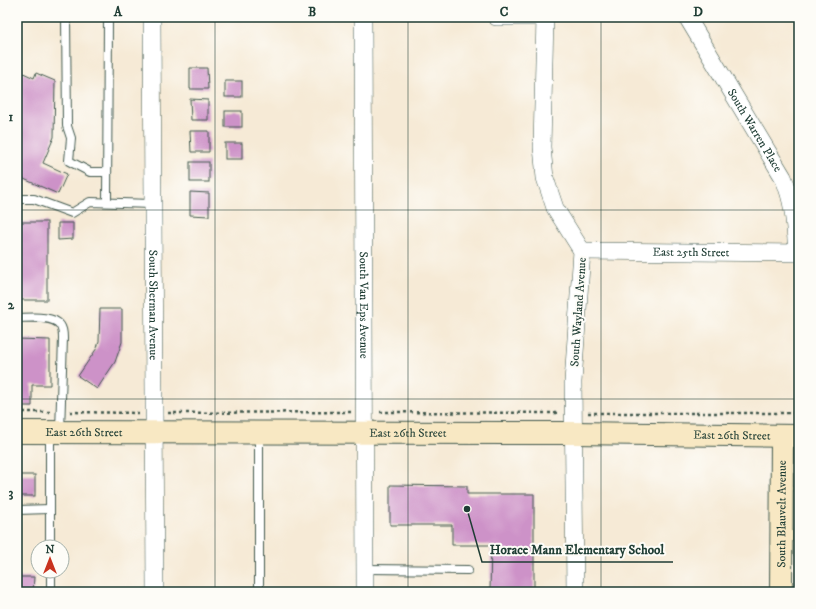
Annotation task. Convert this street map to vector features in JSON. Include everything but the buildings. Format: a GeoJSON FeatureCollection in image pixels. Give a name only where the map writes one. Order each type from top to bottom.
{"type":"FeatureCollection","features":[{"type":"Feature","properties":{"kind":"main road","name":"East 26th Street"},"geometry":{"type":"LineString","coordinates":[[17,432],[57,425],[153,422],[259,433],[364,434],[573,423],[791,436]]}},
{"type":"Feature","properties":{"kind":"main road","name":"South Blauvelt Avenue"},"geometry":{"type":"LineString","coordinates":[[781,592],[791,436]]}},
{"type":"Feature","properties":{"kind":"street","name":"South Sherman Avenue"},"geometry":{"type":"LineString","coordinates":[[152,17],[155,592]]}},
{"type":"Feature","properties":{"kind":"street","name":"South Van Eps Avenue"},"geometry":{"type":"LineString","coordinates":[[363,17],[365,592]]}},
{"type":"Feature","properties":{"kind":"street"},"geometry":{"type":"LineString","coordinates":[[496,17],[545,17]]}},
{"type":"Feature","properties":{"kind":"street","name":"South Wayland Avenue"},"geometry":{"type":"LineString","coordinates":[[545,17],[542,148],[544,172],[555,208],[582,251],[573,423],[575,592]]}},
{"type":"Feature","properties":{"kind":"street","name":"South Warren Place"},"geometry":{"type":"LineString","coordinates":[[687,17],[783,177],[791,195],[795,213],[798,253]]}},
{"type":"Feature","properties":{"kind":"street","name":"East 25th Street"},"geometry":{"type":"LineString","coordinates":[[582,251],[798,253]]}},
{"type":"Feature","properties":{"kind":"lane"},"geometry":{"type":"LineString","coordinates":[[66,17],[67,126],[71,138],[69,161],[90,172],[107,172]]}},
{"type":"Feature","properties":{"kind":"lane"},"geometry":{"type":"LineString","coordinates":[[107,202],[108,17]]}},
{"type":"Feature","properties":{"kind":"lane"},"geometry":{"type":"LineString","coordinates":[[17,199],[34,199],[72,213],[90,202],[152,204]]}},
{"type":"Feature","properties":{"kind":"lane"},"geometry":{"type":"LineString","coordinates":[[17,318],[49,319],[57,322],[62,327],[63,338],[50,509],[50,539]]}},
{"type":"Feature","properties":{"kind":"lane"},"geometry":{"type":"LineString","coordinates":[[259,433],[259,592]]}},
{"type":"Feature","properties":{"kind":"lane"},"geometry":{"type":"LineString","coordinates":[[17,510],[50,509]]}},
{"type":"Feature","properties":{"kind":"lane"},"geometry":{"type":"LineString","coordinates":[[365,569],[468,570]]}},
{"type":"Feature","properties":{"kind":"lane"},"geometry":{"type":"LineString","coordinates":[[50,579],[51,592]]}},
{"type":"Feature","properties":{"kind":"path"},"geometry":{"type":"LineString","coordinates":[[17,412],[57,425],[364,412],[573,423],[799,413]]}},
{"type":"Feature","properties":{"kind":"place","name":"Horace Mann Elementary School"},"geometry":{"type":"Point","coordinates":[467,509]}}]}
